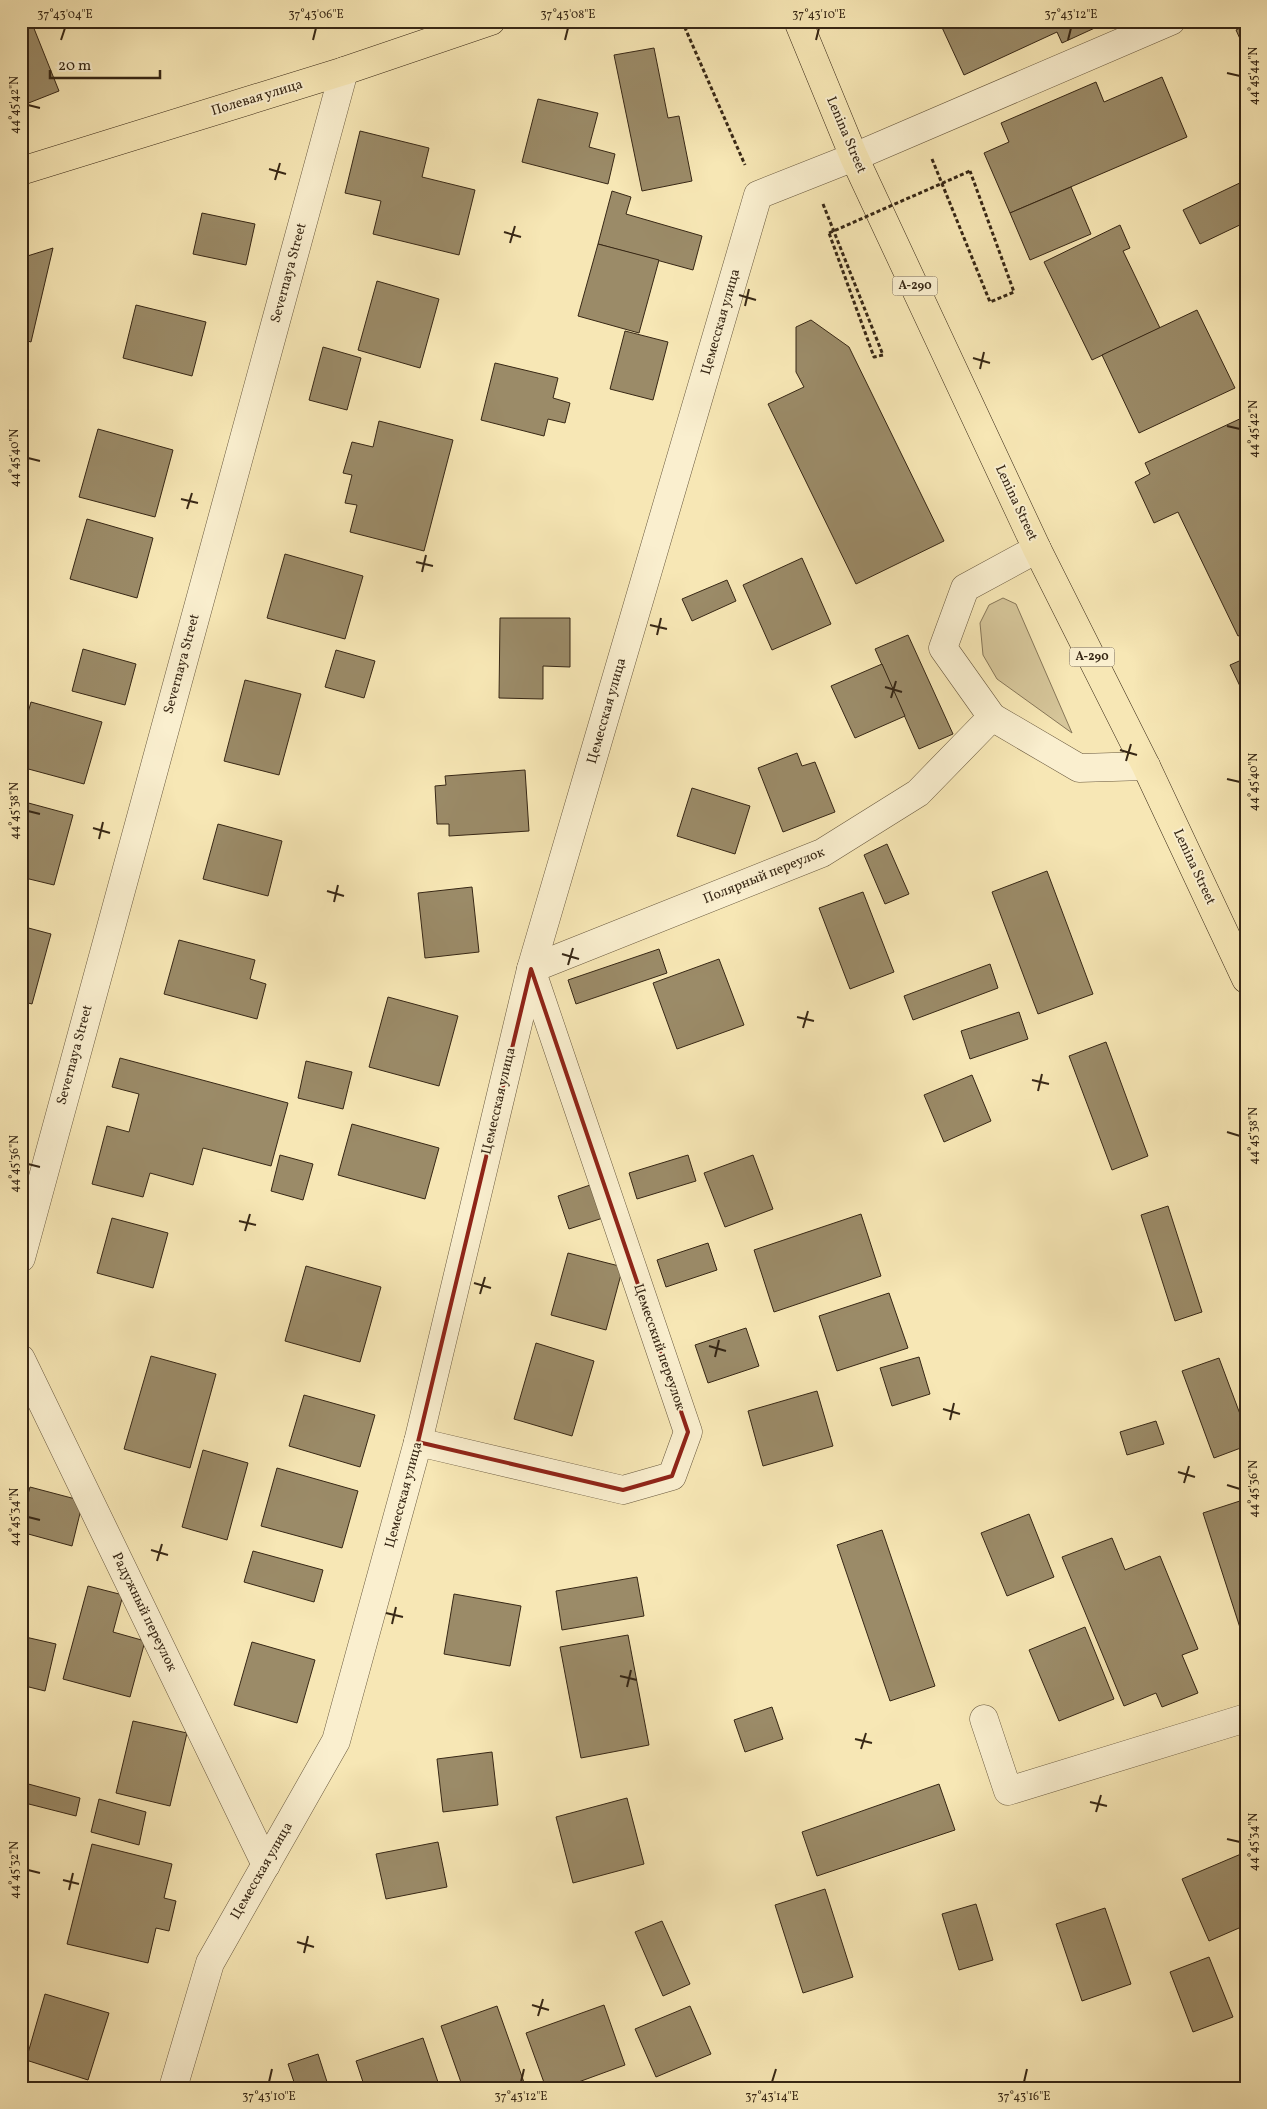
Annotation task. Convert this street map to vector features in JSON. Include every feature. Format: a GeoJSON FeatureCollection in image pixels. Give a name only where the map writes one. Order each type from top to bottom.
{"type":"FeatureCollection","features":[{"type":"Feature","properties":{"kind":"main road","name":"Полевая улица"},"geometry":{"type":"LineString","coordinates":[[21,171],[344,71],[491,21]]}},
{"type":"Feature","properties":{"kind":"main road","name":"Lenina Street"},"geometry":{"type":"LineString","coordinates":[[798,21],[854,157],[1037,549],[1146,766],[1246,979]]}},
{"type":"Feature","properties":{"kind":"street"},"geometry":{"type":"LineString","coordinates":[[758,195],[854,157],[1171,21]]}},
{"type":"Feature","properties":{"kind":"street","name":"Severnaya Street"},"geometry":{"type":"LineString","coordinates":[[22,1245],[344,71]]}},
{"type":"Feature","properties":{"kind":"street","name":"Цемесская улица"},"geometry":{"type":"LineString","coordinates":[[173,2088],[210,1963],[336,1740],[418,1442],[531,970],[758,195]]}},
{"type":"Feature","properties":{"kind":"street"},"geometry":{"type":"LineString","coordinates":[[1037,549],[965,588],[943,648],[992,718],[1079,768],[1146,766]]}},
{"type":"Feature","properties":{"kind":"street","name":"Полярный переулок"},"geometry":{"type":"LineString","coordinates":[[531,970],[822,853],[918,793],[992,718]]}},
{"type":"Feature","properties":{"kind":"street","name":"Цемесский переулок"},"geometry":{"type":"LineString","coordinates":[[418,1442],[623,1490],[672,1476],[688,1432],[531,970]]}},
{"type":"Feature","properties":{"kind":"street","name":"Радужный переулок"},"geometry":{"type":"LineString","coordinates":[[21,1359],[266,1865]]}},
{"type":"Feature","properties":{"kind":"street"},"geometry":{"type":"LineString","coordinates":[[984,1720],[1008,1791],[1246,1718]]}},
{"type":"Feature","properties":{"kind":"path"},"geometry":{"type":"LineString","coordinates":[[682,21],[758,195]]}},
{"type":"Feature","properties":{"kind":"path"},"geometry":{"type":"LineString","coordinates":[[811,174],[883,355],[874,357],[829,233],[970,171],[1014,292],[990,302],[920,129]]}},
{"type":"Feature","properties":{"kind":"highlighted area"},"geometry":{"type":"Polygon","coordinates":[[[531,969],[688,1432],[672,1476],[623,1490],[418,1442],[531,969]]]}},
{"type":"Feature","properties":{"kind":"shaded area"},"geometry":{"type":"Polygon","coordinates":[[[1003,598],[1016,604],[1072,733],[997,679],[983,655],[980,623],[989,605],[1003,598]]]}},
{"type":"Feature","properties":{"kind":"building"},"geometry":{"type":"Polygon","coordinates":[[[21,21],[31,21],[59,91],[21,106],[21,21]]]}},
{"type":"Feature","properties":{"kind":"building"},"geometry":{"type":"Polygon","coordinates":[[[270,21],[289,21],[272,27],[270,21]]]}},
{"type":"Feature","properties":{"kind":"building"},"geometry":{"type":"Polygon","coordinates":[[[939,21],[1110,21],[1062,43],[1057,32],[964,75],[939,21]]]}},
{"type":"Feature","properties":{"kind":"building"},"geometry":{"type":"Polygon","coordinates":[[[1246,25],[1246,52],[1236,30],[1246,25]]]}},
{"type":"Feature","properties":{"kind":"building"},"geometry":{"type":"Polygon","coordinates":[[[654,48],[668,118],[679,116],[692,181],[642,191],[614,55],[654,48]]]}},
{"type":"Feature","properties":{"kind":"building"},"geometry":{"type":"Polygon","coordinates":[[[1162,77],[1187,137],[1010,213],[984,153],[1009,142],[1001,123],[1096,82],[1104,102],[1162,77]]]}},
{"type":"Feature","properties":{"kind":"building"},"geometry":{"type":"Polygon","coordinates":[[[538,99],[598,113],[589,147],[615,154],[608,184],[522,162],[538,99]]]}},
{"type":"Feature","properties":{"kind":"building"},"geometry":{"type":"Polygon","coordinates":[[[360,131],[429,148],[422,177],[475,190],[459,255],[373,234],[381,201],[345,193],[360,131]]]}},
{"type":"Feature","properties":{"kind":"building"},"geometry":{"type":"Polygon","coordinates":[[[1246,180],[1246,222],[1200,244],[1183,210],[1246,180]]]}},
{"type":"Feature","properties":{"kind":"building"},"geometry":{"type":"Polygon","coordinates":[[[1071,187],[1091,234],[1030,260],[1010,213],[1071,187]]]}},
{"type":"Feature","properties":{"kind":"building"},"geometry":{"type":"Polygon","coordinates":[[[612,191],[631,197],[626,214],[702,236],[693,270],[598,244],[612,191]]]}},
{"type":"Feature","properties":{"kind":"building"},"geometry":{"type":"Polygon","coordinates":[[[202,213],[255,224],[246,265],[193,254],[202,213]]]}},
{"type":"Feature","properties":{"kind":"building"},"geometry":{"type":"Polygon","coordinates":[[[1120,225],[1130,248],[1123,251],[1160,328],[1092,360],[1044,262],[1120,225]]]}},
{"type":"Feature","properties":{"kind":"building"},"geometry":{"type":"Polygon","coordinates":[[[598,244],[659,260],[639,333],[578,316],[598,244]]]}},
{"type":"Feature","properties":{"kind":"building"},"geometry":{"type":"Polygon","coordinates":[[[53,248],[31,342],[21,339],[21,258],[53,248]]]}},
{"type":"Feature","properties":{"kind":"building"},"geometry":{"type":"Polygon","coordinates":[[[377,281],[439,299],[420,368],[358,350],[377,281]]]}},
{"type":"Feature","properties":{"kind":"building"},"geometry":{"type":"Polygon","coordinates":[[[136,305],[206,322],[192,376],[123,358],[136,305]]]}},
{"type":"Feature","properties":{"kind":"building"},"geometry":{"type":"Polygon","coordinates":[[[1197,310],[1235,388],[1139,433],[1102,355],[1197,310]]]}},
{"type":"Feature","properties":{"kind":"building"},"geometry":{"type":"Polygon","coordinates":[[[811,320],[849,347],[944,541],[856,584],[768,404],[804,387],[796,372],[796,327],[811,320]]]}},
{"type":"Feature","properties":{"kind":"building"},"geometry":{"type":"Polygon","coordinates":[[[625,331],[668,342],[653,400],[610,389],[625,331]]]}},
{"type":"Feature","properties":{"kind":"building"},"geometry":{"type":"Polygon","coordinates":[[[323,347],[361,358],[347,410],[309,400],[323,347]]]}},
{"type":"Feature","properties":{"kind":"building"},"geometry":{"type":"Polygon","coordinates":[[[495,363],[558,378],[553,398],[570,403],[565,423],[548,419],[544,436],[481,420],[495,363]]]}},
{"type":"Feature","properties":{"kind":"building"},"geometry":{"type":"Polygon","coordinates":[[[1246,416],[1246,633],[1238,636],[1178,512],[1154,523],[1135,482],[1150,474],[1145,463],[1246,416]]]}},
{"type":"Feature","properties":{"kind":"building"},"geometry":{"type":"Polygon","coordinates":[[[379,421],[453,440],[424,551],[350,532],[357,505],[345,503],[352,475],[343,473],[352,442],[373,447],[379,421]]]}},
{"type":"Feature","properties":{"kind":"building"},"geometry":{"type":"Polygon","coordinates":[[[98,429],[173,450],[155,517],[79,497],[98,429]]]}},
{"type":"Feature","properties":{"kind":"building"},"geometry":{"type":"Polygon","coordinates":[[[87,519],[153,538],[137,598],[70,579],[87,519]]]}},
{"type":"Feature","properties":{"kind":"building"},"geometry":{"type":"Polygon","coordinates":[[[285,554],[363,576],[345,639],[267,618],[285,554]]]}},
{"type":"Feature","properties":{"kind":"building"},"geometry":{"type":"Polygon","coordinates":[[[802,558],[831,624],[772,650],[743,585],[802,558]]]}},
{"type":"Feature","properties":{"kind":"building"},"geometry":{"type":"Polygon","coordinates":[[[727,580],[736,601],[692,621],[682,599],[727,580]]]}},
{"type":"Feature","properties":{"kind":"building"},"geometry":{"type":"Polygon","coordinates":[[[500,618],[570,618],[570,667],[543,666],[543,699],[499,698],[500,618]]]}},
{"type":"Feature","properties":{"kind":"building"},"geometry":{"type":"Polygon","coordinates":[[[908,635],[953,734],[919,749],[875,649],[908,635]]]}},
{"type":"Feature","properties":{"kind":"building"},"geometry":{"type":"Polygon","coordinates":[[[83,649],[136,664],[125,705],[72,691],[83,649]]]}},
{"type":"Feature","properties":{"kind":"building"},"geometry":{"type":"Polygon","coordinates":[[[336,650],[375,661],[364,698],[325,687],[336,650]]]}},
{"type":"Feature","properties":{"kind":"building"},"geometry":{"type":"Polygon","coordinates":[[[1246,658],[1246,699],[1230,665],[1246,658]]]}},
{"type":"Feature","properties":{"kind":"building"},"geometry":{"type":"Polygon","coordinates":[[[882,664],[905,716],[855,738],[831,686],[882,664]]]}},
{"type":"Feature","properties":{"kind":"building"},"geometry":{"type":"Polygon","coordinates":[[[245,680],[301,694],[279,775],[224,761],[245,680]]]}},
{"type":"Feature","properties":{"kind":"building"},"geometry":{"type":"Polygon","coordinates":[[[31,702],[102,722],[84,784],[21,767],[21,737],[31,702]]]}},
{"type":"Feature","properties":{"kind":"building"},"geometry":{"type":"Polygon","coordinates":[[[797,753],[802,766],[815,762],[835,812],[783,832],[758,768],[797,753]]]}},
{"type":"Feature","properties":{"kind":"building"},"geometry":{"type":"Polygon","coordinates":[[[525,770],[529,831],[449,836],[449,824],[437,824],[435,786],[446,785],[445,776],[525,770]]]}},
{"type":"Feature","properties":{"kind":"building"},"geometry":{"type":"Polygon","coordinates":[[[692,788],[750,806],[735,854],[677,836],[692,788]]]}},
{"type":"Feature","properties":{"kind":"building"},"geometry":{"type":"Polygon","coordinates":[[[21,801],[73,815],[54,885],[21,877],[21,801]]]}},
{"type":"Feature","properties":{"kind":"building"},"geometry":{"type":"Polygon","coordinates":[[[218,824],[282,841],[268,896],[203,879],[218,824]]]}},
{"type":"Feature","properties":{"kind":"building"},"geometry":{"type":"Polygon","coordinates":[[[887,844],[909,894],[885,904],[864,855],[887,844]]]}},
{"type":"Feature","properties":{"kind":"building"},"geometry":{"type":"Polygon","coordinates":[[[1047,871],[1093,994],[1038,1014],[992,892],[1047,871]]]}},
{"type":"Feature","properties":{"kind":"building"},"geometry":{"type":"Polygon","coordinates":[[[472,887],[479,952],[425,958],[418,893],[472,887]]]}},
{"type":"Feature","properties":{"kind":"building"},"geometry":{"type":"Polygon","coordinates":[[[863,892],[894,972],[850,989],[819,908],[863,892]]]}},
{"type":"Feature","properties":{"kind":"building"},"geometry":{"type":"Polygon","coordinates":[[[21,926],[51,934],[32,1004],[21,1001],[21,926]]]}},
{"type":"Feature","properties":{"kind":"building"},"geometry":{"type":"Polygon","coordinates":[[[179,940],[255,960],[250,979],[266,984],[257,1019],[164,994],[179,940]]]}},
{"type":"Feature","properties":{"kind":"building"},"geometry":{"type":"Polygon","coordinates":[[[659,949],[667,973],[576,1004],[568,980],[659,949]]]}},
{"type":"Feature","properties":{"kind":"building"},"geometry":{"type":"Polygon","coordinates":[[[719,959],[744,1025],[677,1049],[653,983],[719,959]]]}},
{"type":"Feature","properties":{"kind":"building"},"geometry":{"type":"Polygon","coordinates":[[[990,964],[998,988],[913,1020],[904,996],[990,964]]]}},
{"type":"Feature","properties":{"kind":"building"},"geometry":{"type":"Polygon","coordinates":[[[388,997],[458,1016],[439,1086],[369,1067],[388,997]]]}},
{"type":"Feature","properties":{"kind":"building"},"geometry":{"type":"Polygon","coordinates":[[[1019,1012],[1028,1039],[970,1059],[961,1031],[1019,1012]]]}},
{"type":"Feature","properties":{"kind":"building"},"geometry":{"type":"Polygon","coordinates":[[[1106,1042],[1148,1156],[1112,1170],[1069,1056],[1106,1042]]]}},
{"type":"Feature","properties":{"kind":"building"},"geometry":{"type":"Polygon","coordinates":[[[120,1058],[288,1103],[271,1166],[203,1148],[193,1185],[150,1173],[143,1197],[92,1184],[107,1126],[129,1132],[139,1094],[112,1087],[120,1058]]]}},
{"type":"Feature","properties":{"kind":"building"},"geometry":{"type":"Polygon","coordinates":[[[306,1061],[352,1072],[343,1109],[298,1098],[306,1061]]]}},
{"type":"Feature","properties":{"kind":"building"},"geometry":{"type":"Polygon","coordinates":[[[972,1075],[991,1121],[944,1142],[924,1095],[972,1075]]]}},
{"type":"Feature","properties":{"kind":"building"},"geometry":{"type":"Polygon","coordinates":[[[352,1124],[439,1148],[425,1199],[338,1175],[352,1124]]]}},
{"type":"Feature","properties":{"kind":"building"},"geometry":{"type":"Polygon","coordinates":[[[280,1155],[313,1164],[303,1200],[271,1191],[280,1155]]]}},
{"type":"Feature","properties":{"kind":"building"},"geometry":{"type":"Polygon","coordinates":[[[688,1155],[696,1181],[637,1199],[629,1173],[688,1155]]]}},
{"type":"Feature","properties":{"kind":"building"},"geometry":{"type":"Polygon","coordinates":[[[753,1155],[773,1209],[725,1227],[704,1173],[753,1155]]]}},
{"type":"Feature","properties":{"kind":"building"},"geometry":{"type":"Polygon","coordinates":[[[596,1183],[606,1217],[569,1229],[558,1196],[596,1183]]]}},
{"type":"Feature","properties":{"kind":"building"},"geometry":{"type":"Polygon","coordinates":[[[1168,1206],[1202,1312],[1175,1321],[1141,1215],[1168,1206]]]}},
{"type":"Feature","properties":{"kind":"building"},"geometry":{"type":"Polygon","coordinates":[[[861,1214],[881,1276],[774,1312],[754,1250],[861,1214]]]}},
{"type":"Feature","properties":{"kind":"building"},"geometry":{"type":"Polygon","coordinates":[[[112,1218],[168,1233],[153,1288],[97,1273],[112,1218]]]}},
{"type":"Feature","properties":{"kind":"building"},"geometry":{"type":"Polygon","coordinates":[[[708,1243],[717,1270],[666,1287],[657,1260],[708,1243]]]}},
{"type":"Feature","properties":{"kind":"building"},"geometry":{"type":"Polygon","coordinates":[[[568,1253],[623,1267],[606,1330],[551,1315],[568,1253]]]}},
{"type":"Feature","properties":{"kind":"building"},"geometry":{"type":"Polygon","coordinates":[[[306,1266],[381,1287],[360,1362],[285,1341],[306,1266]]]}},
{"type":"Feature","properties":{"kind":"building"},"geometry":{"type":"Polygon","coordinates":[[[889,1293],[908,1348],[837,1371],[819,1316],[889,1293]]]}},
{"type":"Feature","properties":{"kind":"building"},"geometry":{"type":"Polygon","coordinates":[[[746,1328],[759,1366],[708,1383],[695,1345],[746,1328]]]}},
{"type":"Feature","properties":{"kind":"building"},"geometry":{"type":"Polygon","coordinates":[[[536,1343],[594,1361],[572,1436],[514,1419],[536,1343]]]}},
{"type":"Feature","properties":{"kind":"building"},"geometry":{"type":"Polygon","coordinates":[[[151,1356],[216,1374],[190,1468],[124,1449],[151,1356]]]}},
{"type":"Feature","properties":{"kind":"building"},"geometry":{"type":"Polygon","coordinates":[[[919,1357],[930,1394],[892,1406],[880,1368],[919,1357]]]}},
{"type":"Feature","properties":{"kind":"building"},"geometry":{"type":"Polygon","coordinates":[[[1219,1358],[1246,1430],[1246,1446],[1214,1458],[1182,1371],[1219,1358]]]}},
{"type":"Feature","properties":{"kind":"building"},"geometry":{"type":"Polygon","coordinates":[[[817,1391],[833,1446],[763,1466],[748,1411],[817,1391]]]}},
{"type":"Feature","properties":{"kind":"building"},"geometry":{"type":"Polygon","coordinates":[[[304,1395],[375,1415],[360,1467],[289,1446],[304,1395]]]}},
{"type":"Feature","properties":{"kind":"building"},"geometry":{"type":"Polygon","coordinates":[[[1156,1421],[1164,1444],[1127,1455],[1120,1432],[1156,1421]]]}},
{"type":"Feature","properties":{"kind":"building"},"geometry":{"type":"Polygon","coordinates":[[[203,1450],[248,1463],[227,1540],[182,1527],[203,1450]]]}},
{"type":"Feature","properties":{"kind":"building"},"geometry":{"type":"Polygon","coordinates":[[[277,1468],[358,1491],[342,1548],[261,1526],[277,1468]]]}},
{"type":"Feature","properties":{"kind":"building"},"geometry":{"type":"Polygon","coordinates":[[[30,1487],[83,1501],[72,1546],[21,1532],[21,1520],[30,1487]]]}},
{"type":"Feature","properties":{"kind":"building"},"geometry":{"type":"Polygon","coordinates":[[[1246,1499],[1246,1636],[1243,1637],[1203,1513],[1246,1499]]]}},
{"type":"Feature","properties":{"kind":"building"},"geometry":{"type":"Polygon","coordinates":[[[1029,1514],[1054,1577],[1007,1596],[981,1533],[1029,1514]]]}},
{"type":"Feature","properties":{"kind":"building"},"geometry":{"type":"Polygon","coordinates":[[[882,1530],[935,1686],[890,1701],[837,1545],[882,1530]]]}},
{"type":"Feature","properties":{"kind":"building"},"geometry":{"type":"Polygon","coordinates":[[[1112,1538],[1125,1570],[1160,1556],[1198,1649],[1182,1655],[1198,1693],[1162,1707],[1156,1693],[1124,1706],[1062,1557],[1112,1538]]]}},
{"type":"Feature","properties":{"kind":"building"},"geometry":{"type":"Polygon","coordinates":[[[253,1551],[323,1570],[314,1602],[244,1582],[253,1551]]]}},
{"type":"Feature","properties":{"kind":"building"},"geometry":{"type":"Polygon","coordinates":[[[637,1577],[644,1616],[562,1630],[556,1591],[637,1577]]]}},
{"type":"Feature","properties":{"kind":"building"},"geometry":{"type":"Polygon","coordinates":[[[88,1586],[123,1595],[113,1632],[145,1641],[130,1697],[63,1679],[88,1586]]]}},
{"type":"Feature","properties":{"kind":"building"},"geometry":{"type":"Polygon","coordinates":[[[454,1594],[521,1606],[510,1666],[444,1654],[454,1594]]]}},
{"type":"Feature","properties":{"kind":"building"},"geometry":{"type":"Polygon","coordinates":[[[1085,1627],[1114,1699],[1059,1721],[1029,1650],[1085,1627]]]}},
{"type":"Feature","properties":{"kind":"building"},"geometry":{"type":"Polygon","coordinates":[[[628,1635],[649,1745],[581,1758],[560,1647],[628,1635]]]}},
{"type":"Feature","properties":{"kind":"building"},"geometry":{"type":"Polygon","coordinates":[[[21,1636],[56,1644],[45,1691],[21,1685],[21,1636]]]}},
{"type":"Feature","properties":{"kind":"building"},"geometry":{"type":"Polygon","coordinates":[[[252,1642],[315,1660],[297,1723],[234,1705],[252,1642]]]}},
{"type":"Feature","properties":{"kind":"building"},"geometry":{"type":"Polygon","coordinates":[[[772,1707],[783,1739],[745,1752],[734,1720],[772,1707]]]}},
{"type":"Feature","properties":{"kind":"building"},"geometry":{"type":"Polygon","coordinates":[[[133,1721],[187,1733],[170,1806],[116,1793],[133,1721]]]}},
{"type":"Feature","properties":{"kind":"building"},"geometry":{"type":"Polygon","coordinates":[[[492,1752],[498,1805],[443,1812],[437,1759],[492,1752]]]}},
{"type":"Feature","properties":{"kind":"building"},"geometry":{"type":"Polygon","coordinates":[[[21,1782],[80,1798],[76,1816],[21,1802],[21,1782]]]}},
{"type":"Feature","properties":{"kind":"building"},"geometry":{"type":"Polygon","coordinates":[[[939,1784],[955,1830],[817,1876],[802,1832],[939,1784]]]}},
{"type":"Feature","properties":{"kind":"building"},"geometry":{"type":"Polygon","coordinates":[[[627,1798],[644,1864],[573,1883],[556,1817],[627,1798]]]}},
{"type":"Feature","properties":{"kind":"building"},"geometry":{"type":"Polygon","coordinates":[[[99,1799],[146,1812],[139,1845],[91,1832],[99,1799]]]}},
{"type":"Feature","properties":{"kind":"building"},"geometry":{"type":"Polygon","coordinates":[[[438,1842],[447,1887],[386,1899],[376,1854],[438,1842]]]}},
{"type":"Feature","properties":{"kind":"building"},"geometry":{"type":"Polygon","coordinates":[[[92,1844],[172,1864],[164,1898],[176,1901],[169,1931],[156,1928],[148,1963],[67,1944],[92,1844]]]}},
{"type":"Feature","properties":{"kind":"building"},"geometry":{"type":"Polygon","coordinates":[[[1241,1854],[1246,1865],[1246,1925],[1209,1941],[1182,1879],[1241,1854]]]}},
{"type":"Feature","properties":{"kind":"building"},"geometry":{"type":"Polygon","coordinates":[[[825,1889],[853,1977],[803,1993],[775,1905],[825,1889]]]}},
{"type":"Feature","properties":{"kind":"building"},"geometry":{"type":"Polygon","coordinates":[[[976,1904],[993,1960],[959,1970],[942,1914],[976,1904]]]}},
{"type":"Feature","properties":{"kind":"building"},"geometry":{"type":"Polygon","coordinates":[[[1105,1908],[1131,1984],[1082,2001],[1056,1924],[1105,1908]]]}},
{"type":"Feature","properties":{"kind":"building"},"geometry":{"type":"Polygon","coordinates":[[[662,1921],[690,1984],[663,1996],[635,1932],[662,1921]]]}},
{"type":"Feature","properties":{"kind":"building"},"geometry":{"type":"Polygon","coordinates":[[[1209,1957],[1233,2017],[1193,2032],[1170,1972],[1209,1957]]]}},
{"type":"Feature","properties":{"kind":"building"},"geometry":{"type":"Polygon","coordinates":[[[45,1994],[109,2013],[88,2080],[26,2060],[45,1994]]]}},
{"type":"Feature","properties":{"kind":"building"},"geometry":{"type":"Polygon","coordinates":[[[604,2005],[625,2065],[562,2088],[546,2088],[526,2033],[604,2005]]]}},
{"type":"Feature","properties":{"kind":"building"},"geometry":{"type":"Polygon","coordinates":[[[497,2006],[526,2088],[463,2088],[441,2026],[497,2006]]]}},
{"type":"Feature","properties":{"kind":"building"},"geometry":{"type":"Polygon","coordinates":[[[690,2006],[711,2054],[656,2077],[635,2029],[690,2006]]]}},
{"type":"Feature","properties":{"kind":"building"},"geometry":{"type":"Polygon","coordinates":[[[423,2038],[440,2088],[365,2088],[356,2061],[423,2038]]]}},
{"type":"Feature","properties":{"kind":"building"},"geometry":{"type":"Polygon","coordinates":[[[318,2054],[329,2088],[296,2088],[288,2064],[318,2054]]]}}]}
